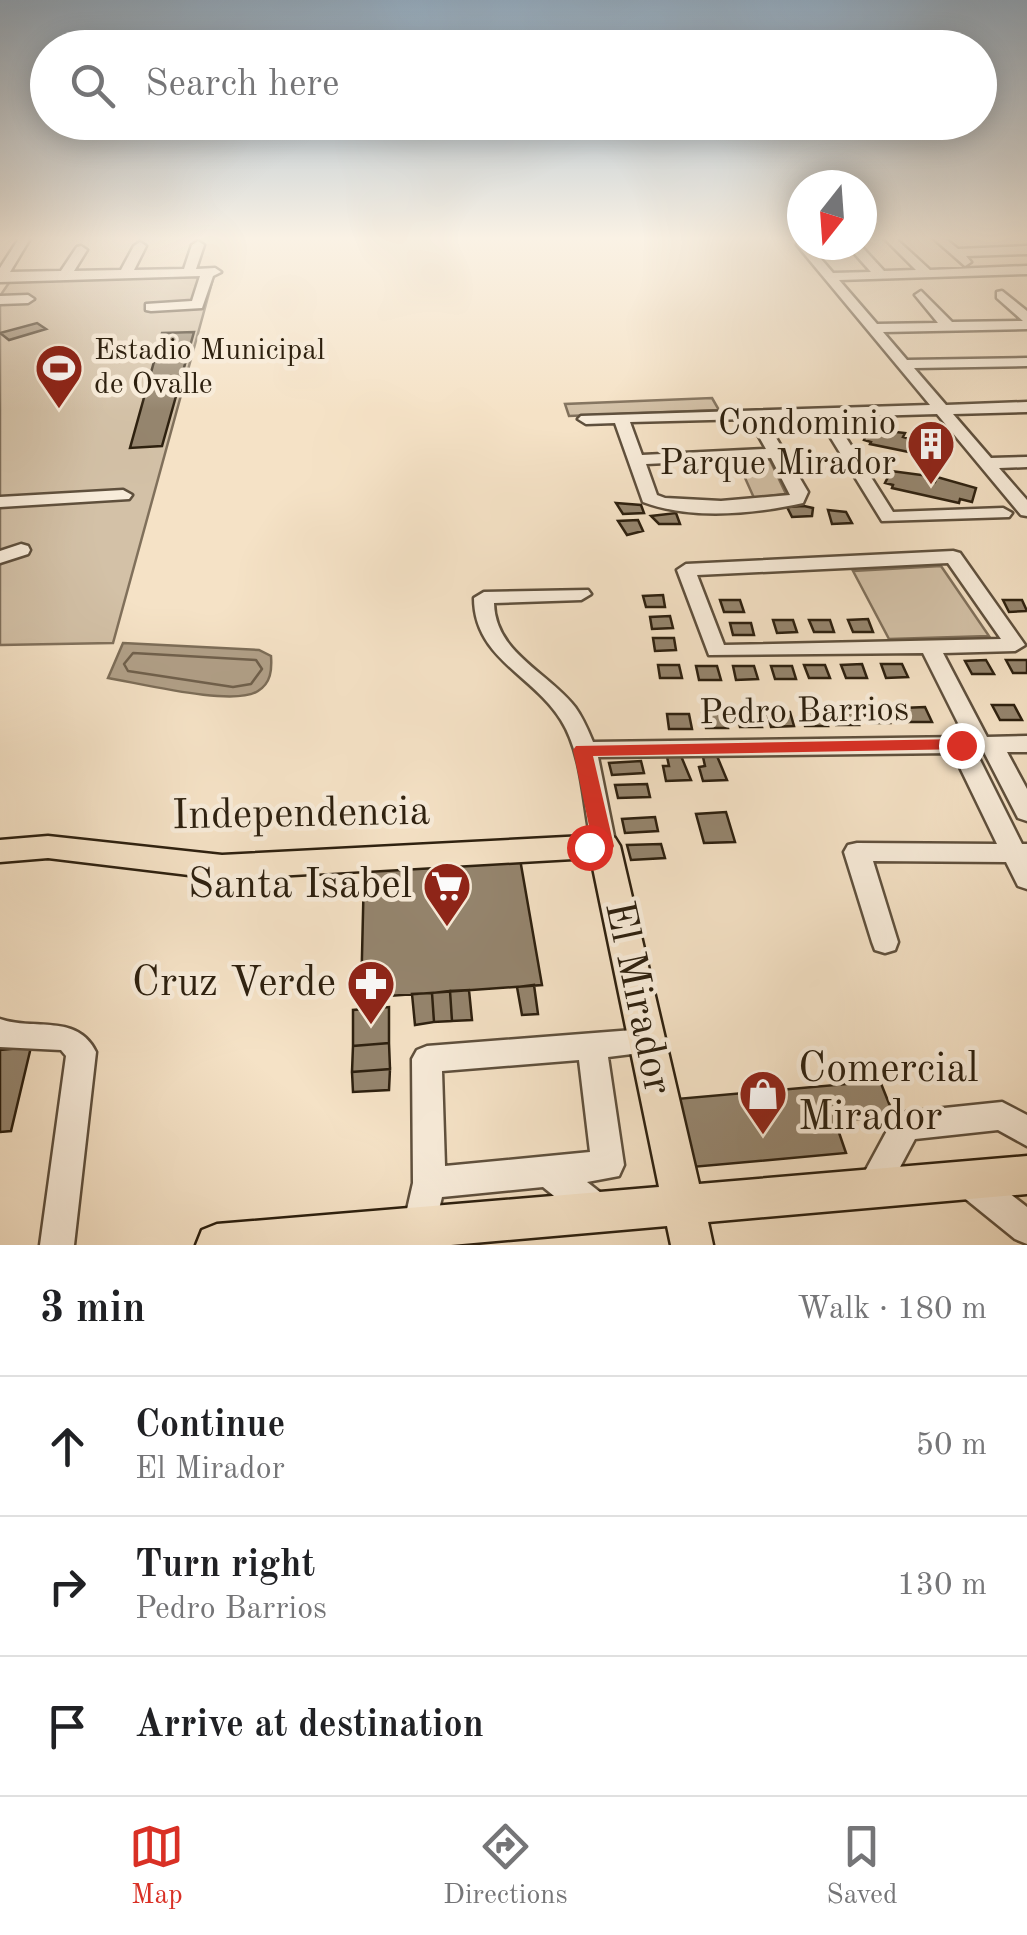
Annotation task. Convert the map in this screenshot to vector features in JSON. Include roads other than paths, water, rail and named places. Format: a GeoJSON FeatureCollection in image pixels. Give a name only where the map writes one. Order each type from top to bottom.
{"type":"FeatureCollection","features":[{"type":"Feature","properties":{"kind":"main road","name":"Independencia"},"geometry":{"type":"LineString","coordinates":[[0,852],[48,847],[222,866],[604,846]]}},
{"type":"Feature","properties":{"kind":"main road","name":"El Mirador"},"geometry":{"type":"LineString","coordinates":[[604,846],[692,1245]]}},
{"type":"Feature","properties":{"kind":"main road"},"geometry":{"type":"LineString","coordinates":[[217,1245],[1027,1174]]}},
{"type":"Feature","properties":{"kind":"street"},"geometry":{"type":"LineString","coordinates":[[151,307],[197,305],[202,295]]}},
{"type":"Feature","properties":{"kind":"street"},"geometry":{"type":"LineString","coordinates":[[844,295],[907,364],[1026,509]]}},
{"type":"Feature","properties":{"kind":"street"},"geometry":{"type":"LineString","coordinates":[[920,295],[949,327]]}},
{"type":"Feature","properties":{"kind":"street"},"geometry":{"type":"LineString","coordinates":[[1002,295],[1027,322]]}},
{"type":"Feature","properties":{"kind":"street"},"geometry":{"type":"LineString","coordinates":[[0,300],[28,299]]}},
{"type":"Feature","properties":{"kind":"street"},"geometry":{"type":"LineString","coordinates":[[874,328],[1027,322]]}},
{"type":"Feature","properties":{"kind":"street"},"geometry":{"type":"LineString","coordinates":[[907,364],[1027,362]]}},
{"type":"Feature","properties":{"kind":"street"},"geometry":{"type":"LineString","coordinates":[[586,419],[1027,407]]}},
{"type":"Feature","properties":{"kind":"street"},"geometry":{"type":"LineString","coordinates":[[822,412],[888,518],[1003,513]]}},
{"type":"Feature","properties":{"kind":"street"},"geometry":{"type":"LineString","coordinates":[[621,418],[650,498],[661,504],[797,499],[799,492],[754,414]]}},
{"type":"Feature","properties":{"kind":"street"},"geometry":{"type":"LineString","coordinates":[[635,460],[777,453]]}},
{"type":"Feature","properties":{"kind":"street"},"geometry":{"type":"LineString","coordinates":[[988,464],[1027,462]]}},
{"type":"Feature","properties":{"kind":"street"},"geometry":{"type":"LineString","coordinates":[[0,502],[124,495]]}},
{"type":"Feature","properties":{"kind":"street"},"geometry":{"type":"LineString","coordinates":[[0,557],[21,550]]}},
{"type":"Feature","properties":{"kind":"street"},"geometry":{"type":"LineString","coordinates":[[953,557],[1015,645],[930,647],[716,651],[686,570],[953,557]]}},
{"type":"Feature","properties":{"kind":"street","name":"El Mirador"},"geometry":{"type":"LineString","coordinates":[[581,594],[484,598],[482,611],[492,637],[570,714],[604,846]]}},
{"type":"Feature","properties":{"kind":"street"},"geometry":{"type":"LineString","coordinates":[[930,647],[978,745],[1021,853],[1027,879]]}},
{"type":"Feature","properties":{"kind":"street","name":"Pedro Barrios"},"geometry":{"type":"LineString","coordinates":[[582,750],[1027,744]]}},
{"type":"Feature","properties":{"kind":"street"},"geometry":{"type":"LineString","coordinates":[[978,745],[1027,812]]}},
{"type":"Feature","properties":{"kind":"street"},"geometry":{"type":"LineString","coordinates":[[885,942],[858,852],[1021,853]]}},
{"type":"Feature","properties":{"kind":"street"},"geometry":{"type":"LineString","coordinates":[[0,1031],[6,1036],[68,1038],[81,1052],[57,1245]]}},
{"type":"Feature","properties":{"kind":"street"},"geometry":{"type":"LineString","coordinates":[[420,1228],[429,1183],[427,1060],[646,1042]]}},
{"type":"Feature","properties":{"kind":"street"},"geometry":{"type":"LineString","coordinates":[[429,1183],[608,1165],[592,1046]]}},
{"type":"Feature","properties":{"kind":"street"},"geometry":{"type":"LineString","coordinates":[[872,1188],[906,1126],[1002,1116],[1027,1132]]}},
{"type":"Feature","properties":{"kind":"street"},"geometry":{"type":"LineString","coordinates":[[548,1171],[600,1212]]}},
{"type":"Feature","properties":{"kind":"street"},"geometry":{"type":"LineString","coordinates":[[966,1180],[1027,1228]]}},
{"type":"Feature","properties":{"kind":"water"},"geometry":{"type":"Polygon","coordinates":[[[123,643],[259,650],[271,656],[271,671],[258,691],[229,696],[108,678],[123,643]]]}},
{"type":"Feature","properties":{"kind":"place","name":"Estadio Municipal de Ovalle"},"geometry":{"type":"Point","coordinates":[59,410]}},
{"type":"Feature","properties":{"kind":"place","name":"Condominio Parque Mirador"},"geometry":{"type":"Point","coordinates":[931,486]}},
{"type":"Feature","properties":{"kind":"place","name":"Santa Isabel"},"geometry":{"type":"Point","coordinates":[447,928]}},
{"type":"Feature","properties":{"kind":"place","name":"Cruz Verde"},"geometry":{"type":"Point","coordinates":[371,1026]}},
{"type":"Feature","properties":{"kind":"place","name":"Comercial Mirador"},"geometry":{"type":"Point","coordinates":[763,1136]}}]}
